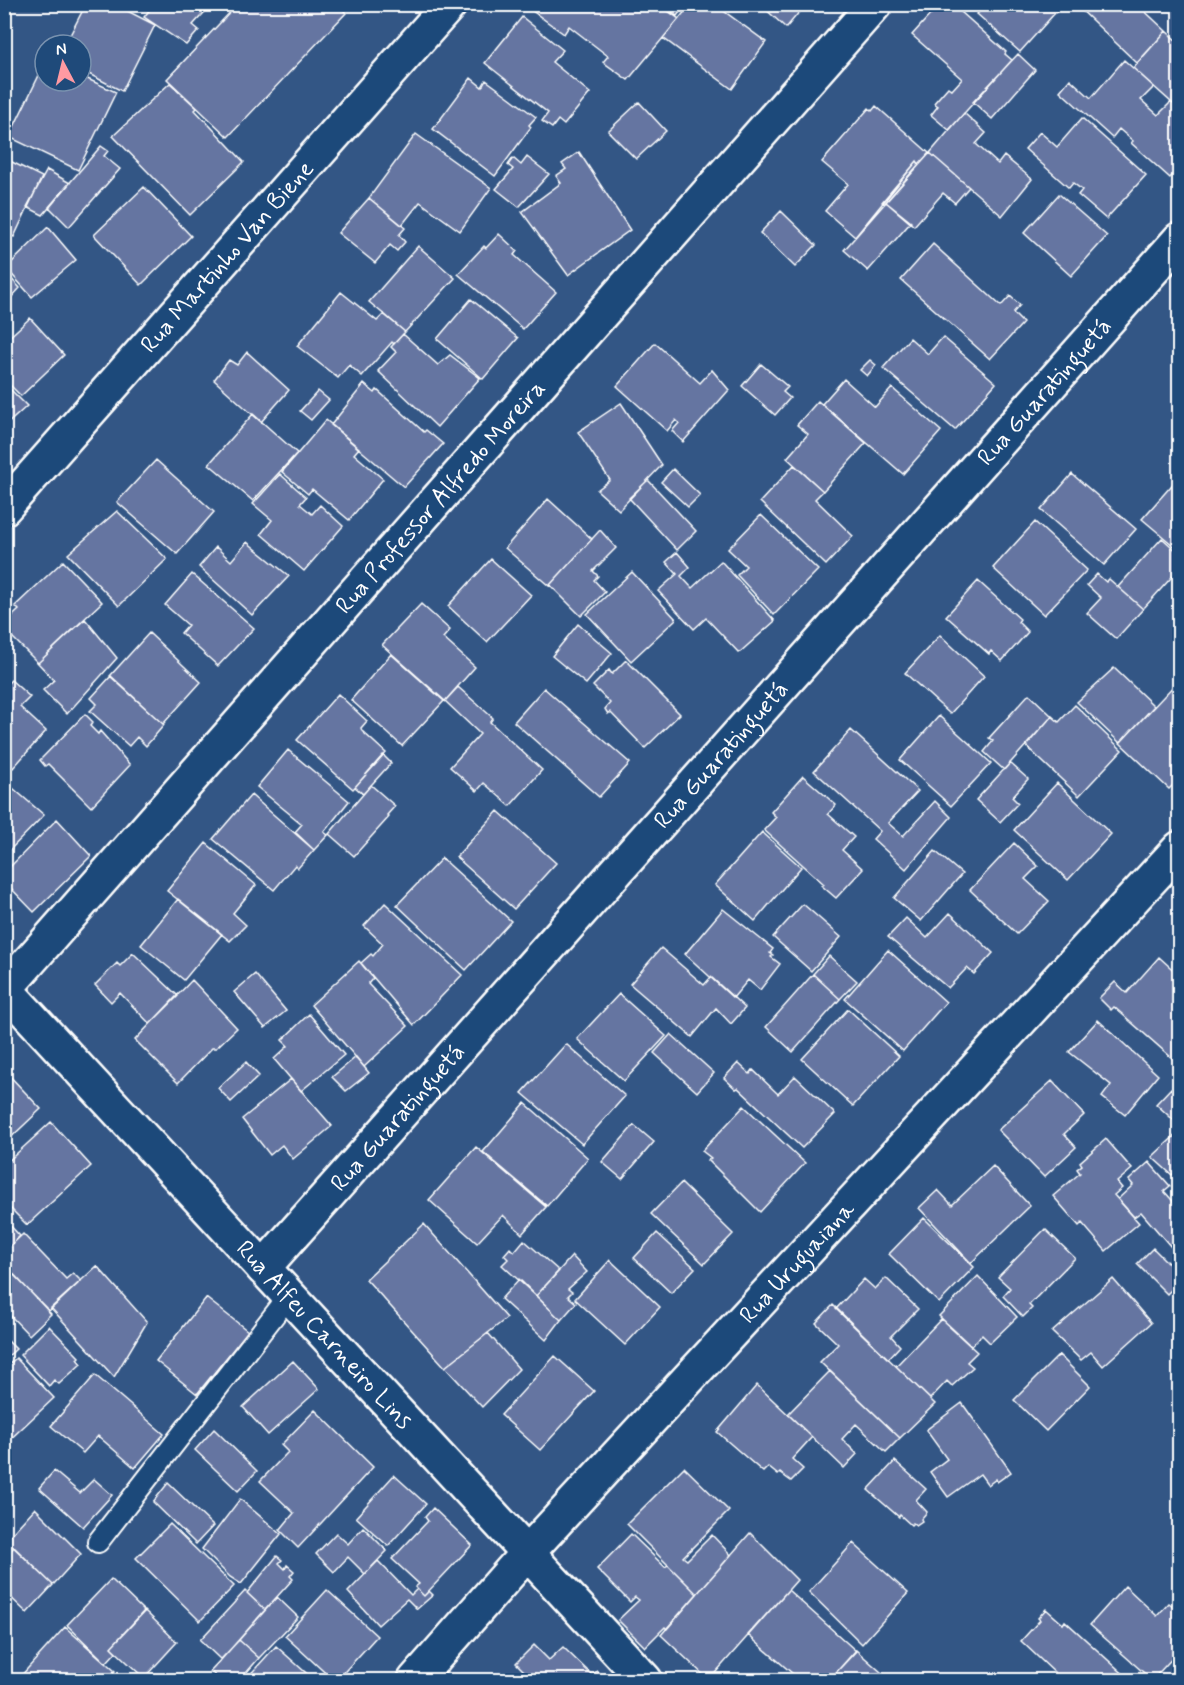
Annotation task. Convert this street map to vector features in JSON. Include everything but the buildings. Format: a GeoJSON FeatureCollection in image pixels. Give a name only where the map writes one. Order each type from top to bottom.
{"type":"FeatureCollection","features":[{"type":"Feature","properties":{"kind":"street","name":"Rua Martinho Van Biene"},"geometry":{"type":"LineString","coordinates":[[4,508],[450,4]]}},
{"type":"Feature","properties":{"kind":"street","name":"Rua Professor Alfredo Moreira"},"geometry":{"type":"LineString","coordinates":[[5,988],[875,4]]}},
{"type":"Feature","properties":{"kind":"street","name":"Rua Guaratinguetá"},"geometry":{"type":"LineString","coordinates":[[263,1268],[1179,239]]}},
{"type":"Feature","properties":{"kind":"street","name":"Rua Uruguaiana"},"geometry":{"type":"LineString","coordinates":[[415,1680],[527,1553],[1179,848]]}},
{"type":"Feature","properties":{"kind":"street","name":"Rua Alfeu Carneiro Lins"},"geometry":{"type":"LineString","coordinates":[[5,988],[645,1680]]}},
{"type":"Feature","properties":{"kind":"lane"},"geometry":{"type":"LineString","coordinates":[[98,1542],[289,1296]]}}]}
